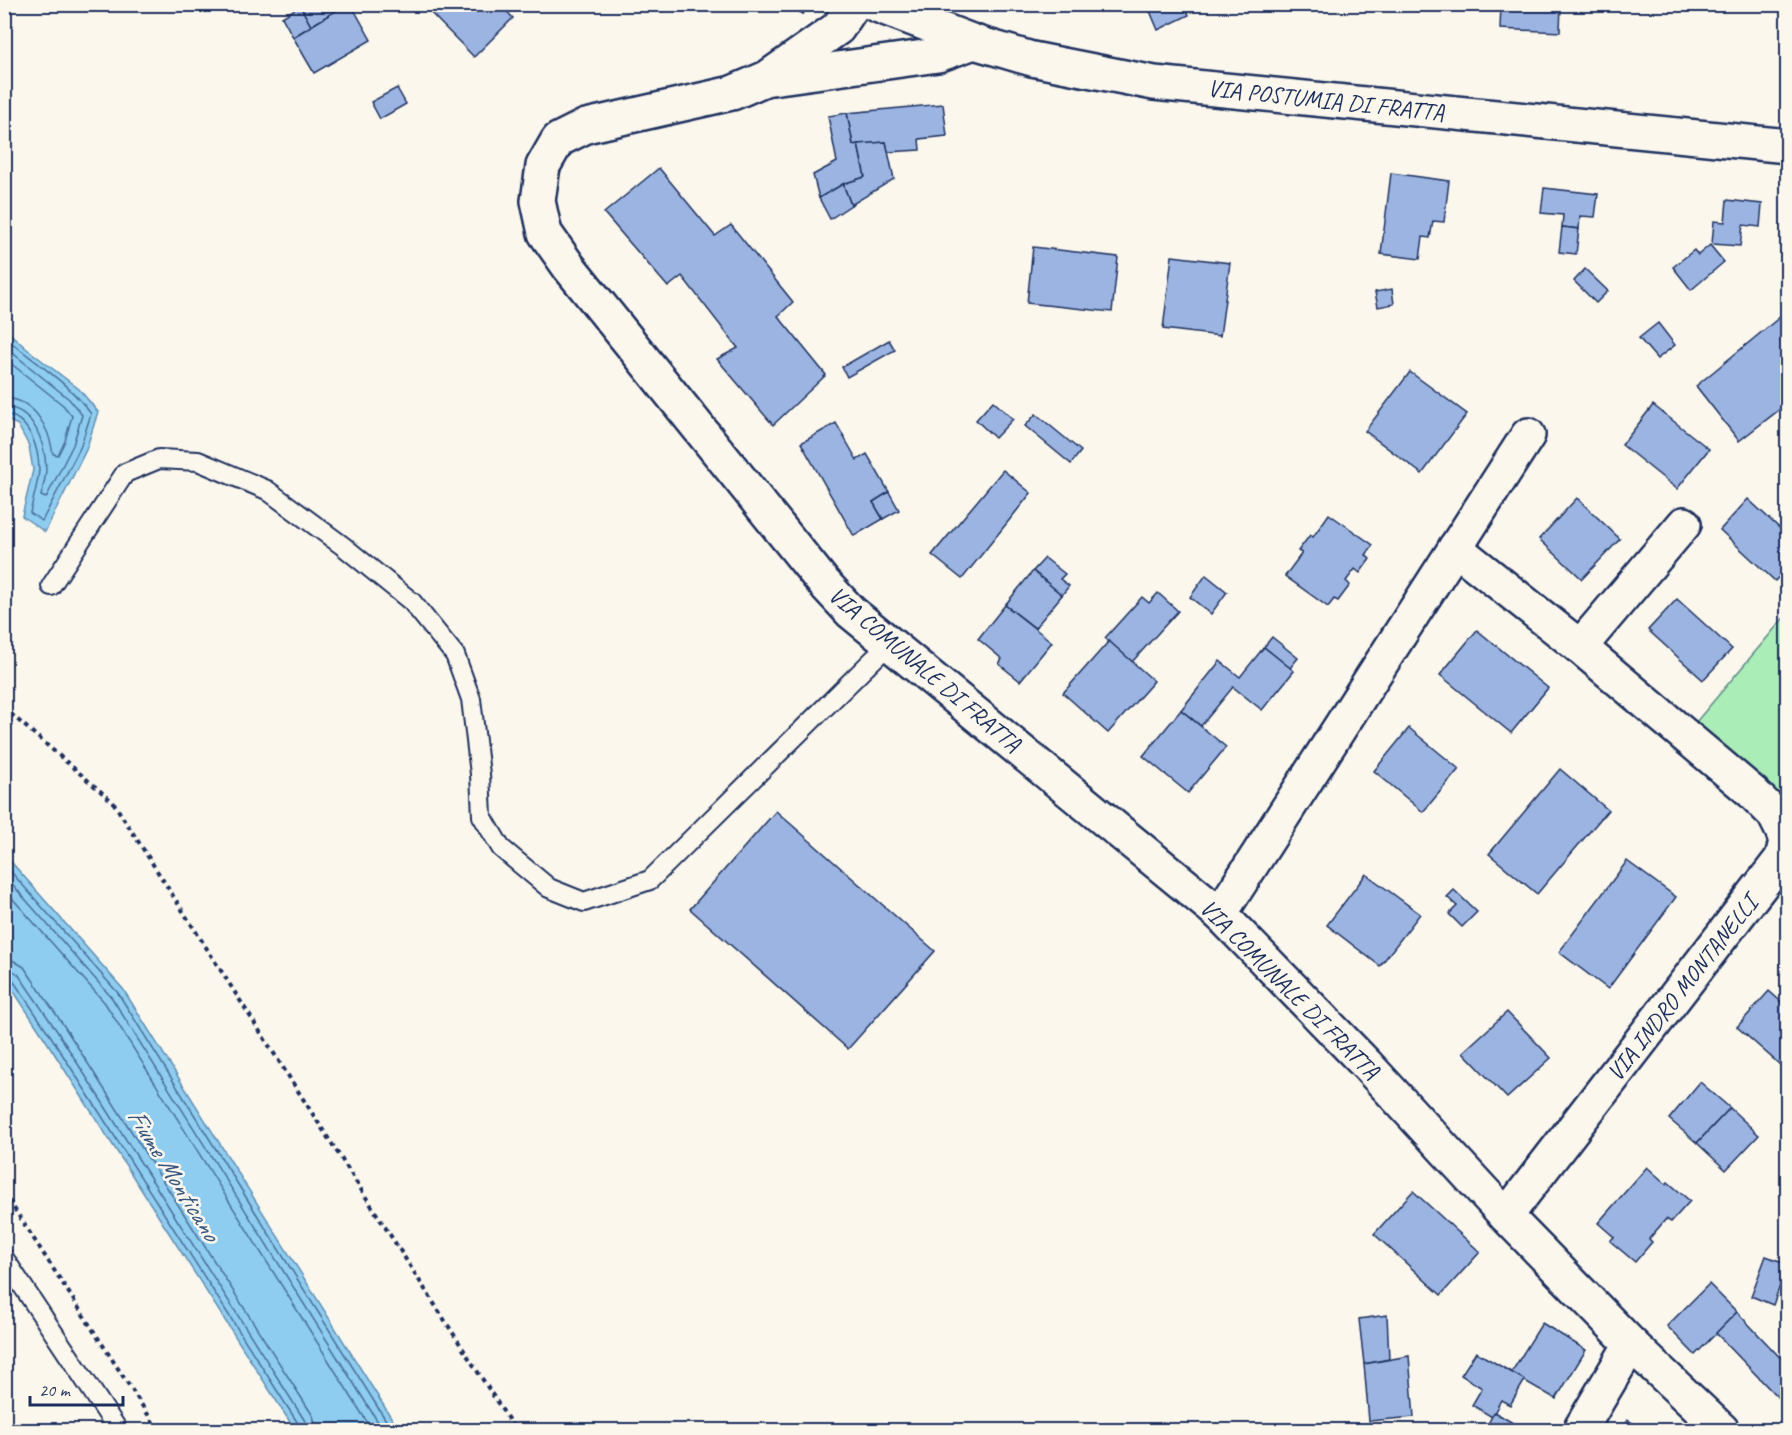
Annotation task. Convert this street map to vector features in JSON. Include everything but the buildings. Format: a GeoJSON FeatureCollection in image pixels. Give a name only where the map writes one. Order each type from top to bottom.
{"type":"FeatureCollection","features":[{"type":"Feature","properties":{"kind":"street","name":"VIA COMUNALE DI FRATTA"},"geometry":{"type":"LineString","coordinates":[[854,4],[838,28],[767,78],[732,93],[585,126],[558,140],[543,166],[538,201],[545,233],[569,267],[823,582],[851,612],[1220,914],[1366,1064],[1506,1216],[1631,1344],[1722,1431]]}},
{"type":"Feature","properties":{"kind":"street","name":"VIA POSTUMIA DI FRATTA"},"geometry":{"type":"LineString","coordinates":[[874,4],[974,42],[1032,59],[1154,83],[1788,146]]}},
{"type":"Feature","properties":{"kind":"street"},"geometry":{"type":"LineString","coordinates":[[767,78],[938,55],[974,42]]}},
{"type":"Feature","properties":{"kind":"street"},"geometry":{"type":"LineString","coordinates":[[1220,914],[1528,435]]}},
{"type":"Feature","properties":{"kind":"street"},"geometry":{"type":"LineString","coordinates":[[1580,647],[1684,524]]}},
{"type":"Feature","properties":{"kind":"street","name":"VIA INDRO MONTANELLI"},"geometry":{"type":"LineString","coordinates":[[1455,548],[1580,647],[1752,792],[1774,814],[1786,842],[1782,858],[1506,1216]]}},
{"type":"Feature","properties":{"kind":"street"},"geometry":{"type":"LineString","coordinates":[[1580,1431],[1631,1344]]}},
{"type":"Feature","properties":{"kind":"lane"},"geometry":{"type":"LineString","coordinates":[[51,586],[125,473],[159,459],[198,461],[267,489],[344,546],[412,602],[455,655],[471,699],[480,774],[482,816],[501,848],[549,888],[584,902],[650,880],[890,643]]}},
{"type":"Feature","properties":{"kind":"lane"},"geometry":{"type":"LineString","coordinates":[[4,1258],[118,1431]]}},
{"type":"Feature","properties":{"kind":"path"},"geometry":{"type":"LineString","coordinates":[[4,708],[113,802],[516,1431]]}},
{"type":"Feature","properties":{"kind":"path"},"geometry":{"type":"LineString","coordinates":[[4,1192],[158,1431]]}},
{"type":"Feature","properties":{"kind":"green space"},"geometry":{"type":"Polygon","coordinates":[[[1787,614],[1787,804],[1696,722],[1787,614]]]}},
{"type":"Feature","properties":{"kind":"water"},"geometry":{"type":"Polygon","coordinates":[[[4,328],[79,389],[98,412],[86,450],[45,532],[22,516],[33,470],[29,446],[18,425],[5,419],[4,328]]]}},
{"type":"Feature","properties":{"kind":"water","name":"Fiume Monticano"},"geometry":{"type":"Polygon","coordinates":[[[5,855],[123,989],[399,1430],[295,1430],[5,978],[5,855]]]}}]}
